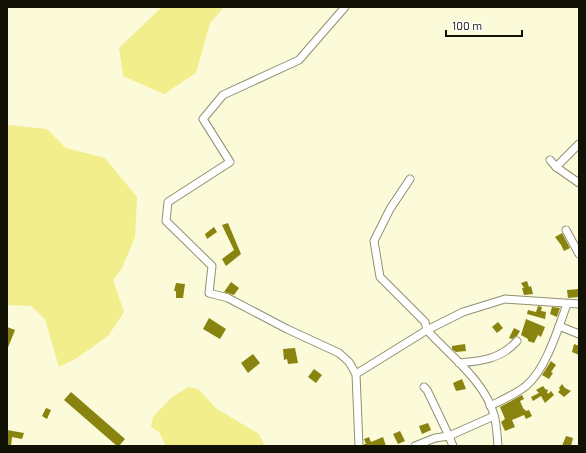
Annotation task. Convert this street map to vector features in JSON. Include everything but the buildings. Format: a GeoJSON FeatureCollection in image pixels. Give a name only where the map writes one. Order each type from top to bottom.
{"type":"FeatureCollection","features":[{"type":"Feature","properties":{"kind":"street"},"geometry":{"type":"LineString","coordinates":[[345,7],[298,60],[224,95],[203,119],[230,162],[168,202],[166,221],[212,266],[209,293],[228,298],[287,329],[339,353],[349,362],[356,374],[359,446]]}},
{"type":"Feature","properties":{"kind":"street"},"geometry":{"type":"LineString","coordinates":[[556,167],[579,144]]}},
{"type":"Feature","properties":{"kind":"street"},"geometry":{"type":"LineString","coordinates":[[550,160],[556,167],[579,183]]}},
{"type":"Feature","properties":{"kind":"street"},"geometry":{"type":"LineString","coordinates":[[410,179],[390,209],[374,241],[380,277],[425,322],[428,330],[459,363],[481,390],[494,416],[498,446]]}},
{"type":"Feature","properties":{"kind":"street"},"geometry":{"type":"LineString","coordinates":[[566,230],[579,254]]}},
{"type":"Feature","properties":{"kind":"street"},"geometry":{"type":"LineString","coordinates":[[356,374],[428,330],[463,312],[505,299],[579,304]]}},
{"type":"Feature","properties":{"kind":"street"},"geometry":{"type":"LineString","coordinates":[[490,406],[524,388],[530,382],[549,350],[567,304]]}},
{"type":"Feature","properties":{"kind":"street"},"geometry":{"type":"LineString","coordinates":[[559,326],[579,334]]}},
{"type":"Feature","properties":{"kind":"street"},"geometry":{"type":"LineString","coordinates":[[459,363],[489,359],[505,353],[517,341]]}},
{"type":"Feature","properties":{"kind":"street"},"geometry":{"type":"LineString","coordinates":[[424,387],[427,390],[453,446]]}},
{"type":"Feature","properties":{"kind":"street"},"geometry":{"type":"LineString","coordinates":[[414,446],[435,438],[449,436],[494,416]]}},
{"type":"Feature","properties":{"kind":"shaded area"},"geometry":{"type":"Polygon","coordinates":[[[162,7],[224,7],[210,23],[196,73],[164,94],[123,76],[119,48],[162,7]]]}},
{"type":"Feature","properties":{"kind":"shaded area"},"geometry":{"type":"Polygon","coordinates":[[[7,125],[47,129],[66,148],[105,158],[137,197],[135,237],[122,268],[113,280],[124,312],[108,336],[77,358],[59,367],[45,319],[31,306],[7,305],[7,125]]]}},
{"type":"Feature","properties":{"kind":"shaded area"},"geometry":{"type":"Polygon","coordinates":[[[189,387],[198,389],[217,409],[259,434],[265,446],[166,446],[159,432],[151,427],[153,417],[172,397],[189,387]]]}}]}
